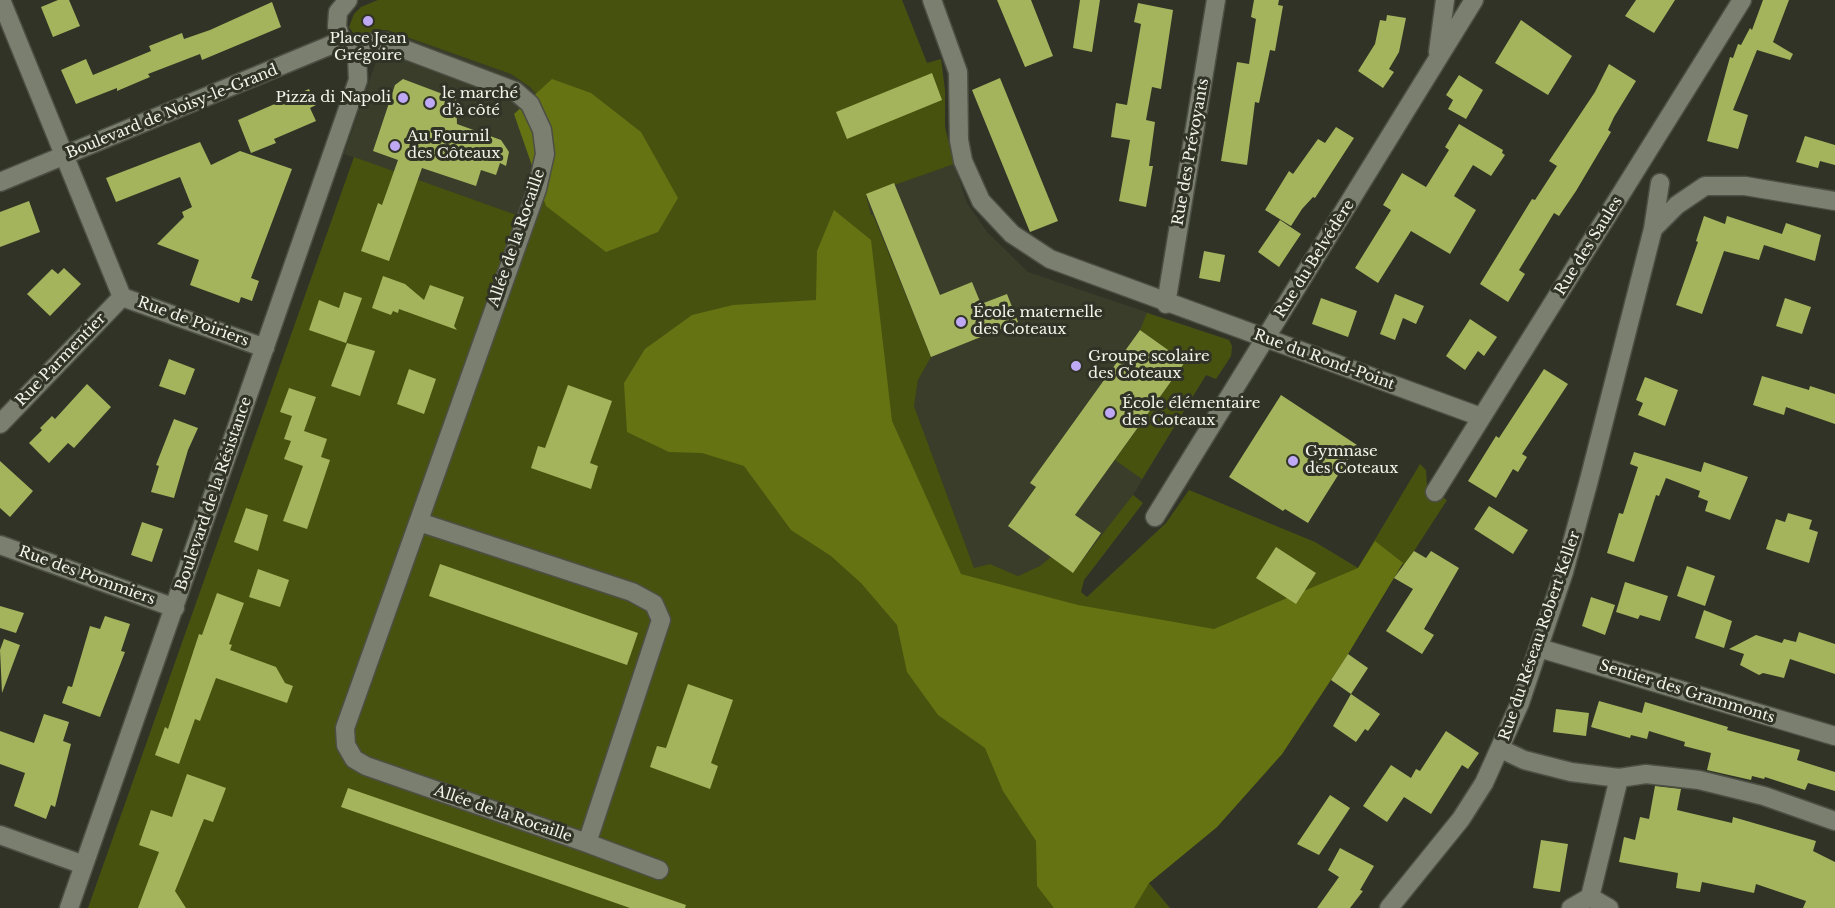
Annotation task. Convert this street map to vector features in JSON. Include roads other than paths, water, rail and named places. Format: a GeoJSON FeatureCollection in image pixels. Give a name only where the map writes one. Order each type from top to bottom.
{"type":"FeatureCollection","features":[{"type":"Feature","properties":{"kind":"street"},"geometry":{"type":"LineString","coordinates":[[1,0],[122,297]]}},
{"type":"Feature","properties":{"kind":"street","name":"Rue du Rond-Point"},"geometry":{"type":"LineString","coordinates":[[932,0],[958,72],[959,140],[963,161],[971,184],[993,217],[1012,234],[1050,260],[1481,417]]}},
{"type":"Feature","properties":{"kind":"street","name":"Rue des Prévoyants"},"geometry":{"type":"LineString","coordinates":[[1166,303],[1216,0]]}},
{"type":"Feature","properties":{"kind":"street"},"geometry":{"type":"LineString","coordinates":[[1437,59],[1445,0]]}},
{"type":"Feature","properties":{"kind":"street","name":"Rue du Belvédère"},"geometry":{"type":"LineString","coordinates":[[1155,517],[1474,0]]}},
{"type":"Feature","properties":{"kind":"street","name":"Rue des Saules"},"geometry":{"type":"LineString","coordinates":[[1435,492],[1742,0]]}},
{"type":"Feature","properties":{"kind":"street"},"geometry":{"type":"LineString","coordinates":[[342,2],[337,21],[348,46]]}},
{"type":"Feature","properties":{"kind":"street","name":"Allée de la Rocaille"},"geometry":{"type":"LineString","coordinates":[[348,46],[358,52],[371,43],[385,42],[515,91],[530,104],[542,130],[545,154],[537,189],[345,728],[346,745],[354,759],[366,766],[587,843],[661,620],[654,604],[632,592],[419,522]]}},
{"type":"Feature","properties":{"kind":"street","name":"Boulevard de Noisy-le-Grand"},"geometry":{"type":"LineString","coordinates":[[0,182],[348,46]]}},
{"type":"Feature","properties":{"kind":"street","name":"Boulevard de la Résistance"},"geometry":{"type":"LineString","coordinates":[[69,908],[358,80],[357,61],[348,46]]}},
{"type":"Feature","properties":{"kind":"street"},"geometry":{"type":"LineString","coordinates":[[1639,167],[1660,183],[1675,189],[1745,186],[1835,201]]}},
{"type":"Feature","properties":{"kind":"street","name":"Rue du Réseau Robert Keller"},"geometry":{"type":"LineString","coordinates":[[1389,908],[1461,819],[1485,783],[1502,749],[1564,572],[1653,229],[1660,183]]}},
{"type":"Feature","properties":{"kind":"street"},"geometry":{"type":"LineString","coordinates":[[1653,229],[1677,205],[1705,186]]}},
{"type":"Feature","properties":{"kind":"street","name":"Rue de Poiriers"},"geometry":{"type":"LineString","coordinates":[[122,297],[265,348]]}},
{"type":"Feature","properties":{"kind":"street","name":"Rue Parmentier"},"geometry":{"type":"LineString","coordinates":[[0,424],[122,297]]}},
{"type":"Feature","properties":{"kind":"street","name":"Rue des Pommiers"},"geometry":{"type":"LineString","coordinates":[[0,545],[175,608]]}},
{"type":"Feature","properties":{"kind":"street","name":"Sentier des Grammonts"},"geometry":{"type":"LineString","coordinates":[[1539,648],[1835,736]]}},
{"type":"Feature","properties":{"kind":"street"},"geometry":{"type":"LineString","coordinates":[[1502,749],[1524,760],[1571,772],[1618,778],[1646,774],[1699,780],[1764,796],[1835,821]]}},
{"type":"Feature","properties":{"kind":"street"},"geometry":{"type":"LineString","coordinates":[[1571,908],[1590,897],[1618,778]]}},
{"type":"Feature","properties":{"kind":"street"},"geometry":{"type":"LineString","coordinates":[[0,835],[84,865]]}},
{"type":"Feature","properties":{"kind":"street"},"geometry":{"type":"LineString","coordinates":[[587,843],[659,870]]}},
{"type":"Feature","properties":{"kind":"street"},"geometry":{"type":"LineString","coordinates":[[1590,897],[1609,908]]}},
{"type":"Feature","properties":{"kind":"place","name":"Place Jean Grégoire"},"geometry":{"type":"Point","coordinates":[368,21]}},
{"type":"Feature","properties":{"kind":"place","name":"Pizza di Napoli"},"geometry":{"type":"Point","coordinates":[403,98]}},
{"type":"Feature","properties":{"kind":"place","name":"le marché d'à côté"},"geometry":{"type":"Point","coordinates":[430,103]}},
{"type":"Feature","properties":{"kind":"place","name":"Au Fournil des Côteaux"},"geometry":{"type":"Point","coordinates":[395,146]}},
{"type":"Feature","properties":{"kind":"place","name":"École maternelle des Coteaux"},"geometry":{"type":"Point","coordinates":[961,322]}},
{"type":"Feature","properties":{"kind":"place","name":"Groupe scolaire des Coteaux"},"geometry":{"type":"Point","coordinates":[1076,366]}},
{"type":"Feature","properties":{"kind":"place","name":"École élémentaire des Coteaux"},"geometry":{"type":"Point","coordinates":[1110,413]}},
{"type":"Feature","properties":{"kind":"place","name":"Gymnase des Coteaux"},"geometry":{"type":"Point","coordinates":[1293,461]}}]}
